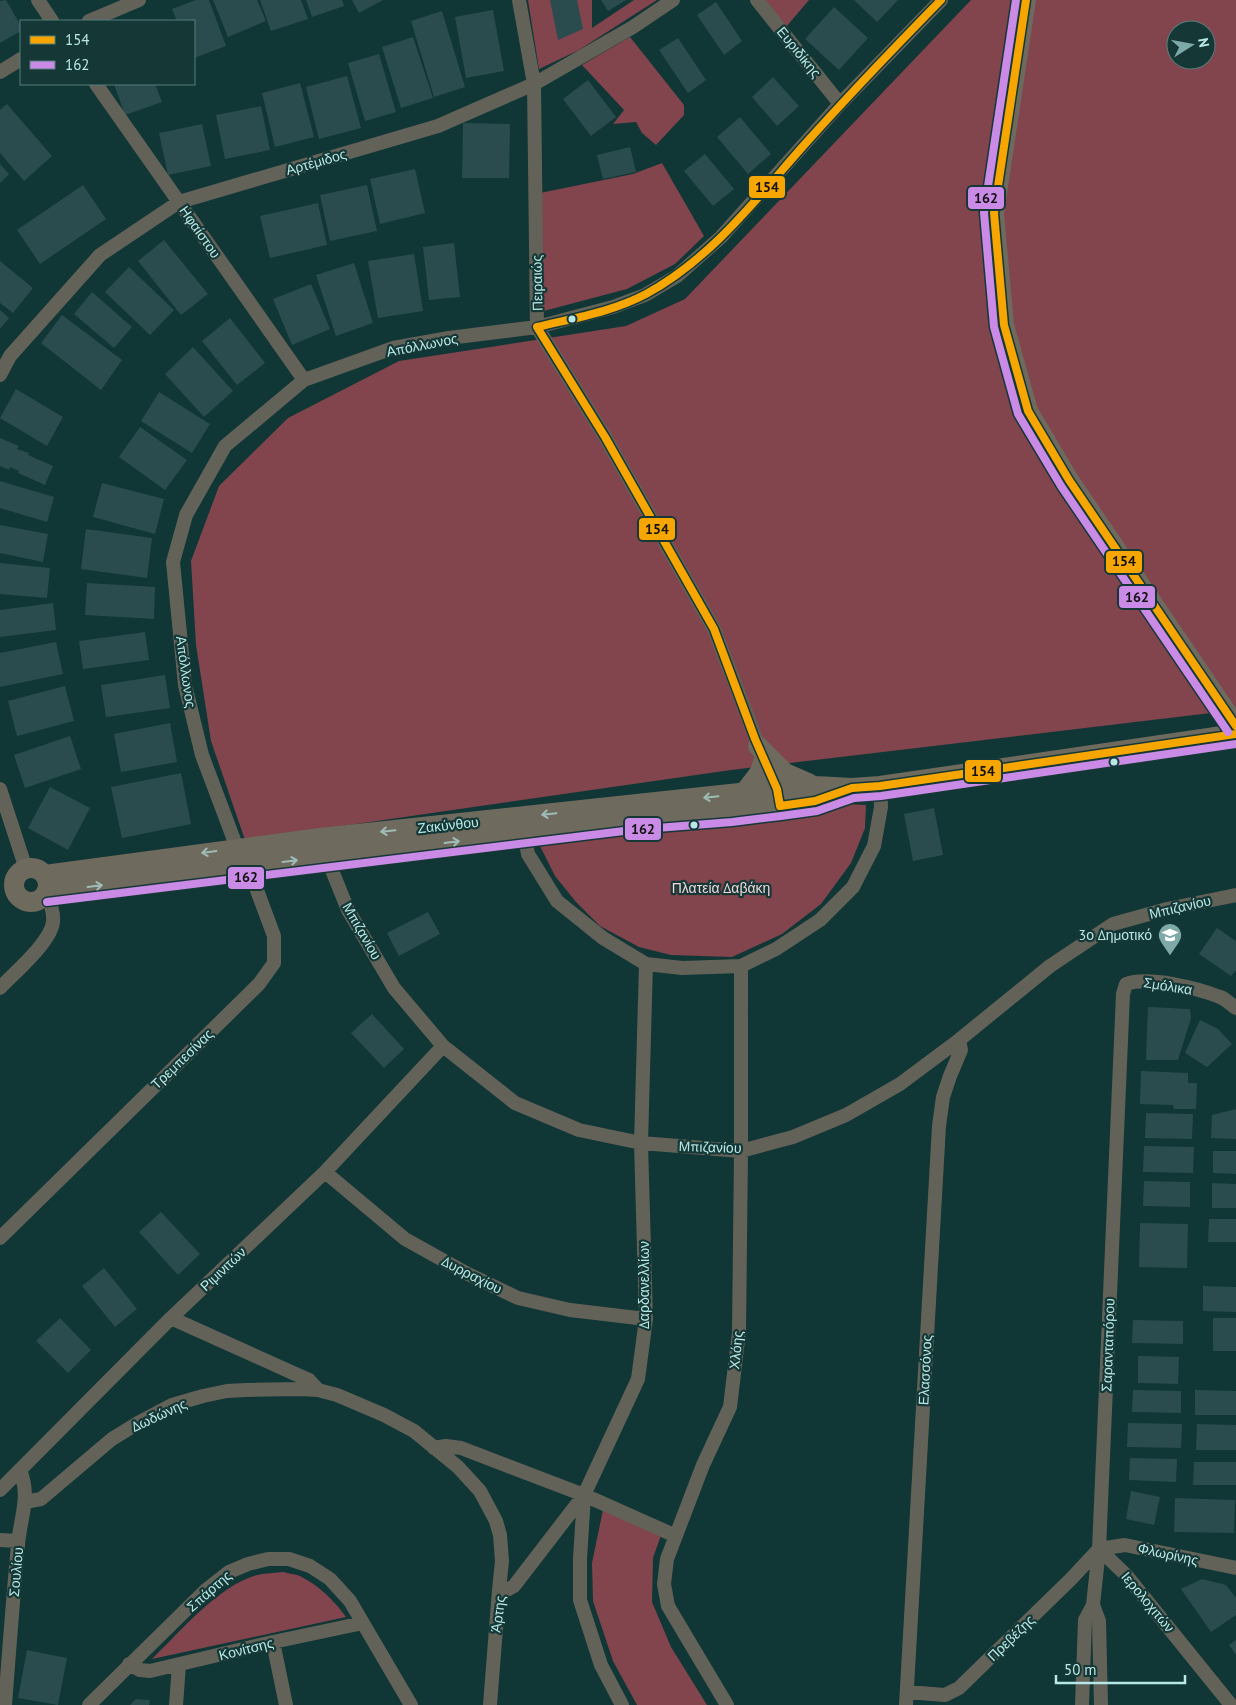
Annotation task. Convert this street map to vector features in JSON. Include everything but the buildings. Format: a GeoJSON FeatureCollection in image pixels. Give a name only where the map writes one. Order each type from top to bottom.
{"type":"FeatureCollection","features":[{"type":"Feature","properties":{"kind":"street"},"geometry":{"type":"LineString","coordinates":[[38,0],[51,20]]}},
{"type":"Feature","properties":{"kind":"street"},"geometry":{"type":"LineString","coordinates":[[91,20],[139,0]]}},
{"type":"Feature","properties":{"kind":"street","name":"Πειραιώς"},"geometry":{"type":"LineString","coordinates":[[519,0],[534,84],[537,328],[605,438],[714,629],[779,798]]}},
{"type":"Feature","properties":{"kind":"street","name":"Αρτέμιδος"},"geometry":{"type":"LineString","coordinates":[[0,375],[10,356],[100,255],[179,202],[438,126],[534,84],[633,27],[673,0]]}},
{"type":"Feature","properties":{"kind":"street","name":"Ευριδίκης"},"geometry":{"type":"LineString","coordinates":[[756,0],[840,104]]}},
{"type":"Feature","properties":{"kind":"street","name":"Απόλλωνος"},"geometry":{"type":"LineString","coordinates":[[237,848],[202,755],[185,685],[173,562],[186,515],[225,446],[304,380],[392,348],[450,338],[537,328],[613,307],[645,295],[678,276],[721,237],[840,104],[941,0]]}},
{"type":"Feature","properties":{"kind":"street"},"geometry":{"type":"LineString","coordinates":[[1026,0],[994,213],[1004,325],[1028,411],[1069,480],[1236,726]]}},
{"type":"Feature","properties":{"kind":"street"},"geometry":{"type":"LineString","coordinates":[[0,72],[20,60]]}},
{"type":"Feature","properties":{"kind":"street","name":"Ηφαίστου"},"geometry":{"type":"LineString","coordinates":[[97,85],[304,380]]}},
{"type":"Feature","properties":{"kind":"street","name":"Ζακύνθου"},"geometry":{"type":"LineString","coordinates":[[22,884],[237,848],[323,847],[524,833],[631,820],[731,812],[815,786],[852,788],[880,786],[1236,734]]}},
{"type":"Feature","properties":{"kind":"street"},"geometry":{"type":"LineString","coordinates":[[761,753],[785,773],[815,786]]}},
{"type":"Feature","properties":{"kind":"street"},"geometry":{"type":"LineString","coordinates":[[744,794],[760,772],[761,753]]}},
{"type":"Feature","properties":{"kind":"street"},"geometry":{"type":"LineString","coordinates":[[524,833],[528,854],[557,901],[603,938],[646,964],[682,968],[741,966],[776,949],[820,920],[853,886],[874,846],[881,807],[880,786]]}},
{"type":"Feature","properties":{"kind":"street","name":"Ζακύνθου"},"geometry":{"type":"LineString","coordinates":[[22,884],[248,866],[323,847],[744,794],[815,801],[852,788]]}},
{"type":"Feature","properties":{"kind":"street"},"geometry":{"type":"LineString","coordinates":[[0,789],[22,884],[51,903],[53,923],[42,945],[0,988]]}},
{"type":"Feature","properties":{"kind":"street","name":"Μπιζανίου"},"geometry":{"type":"LineString","coordinates":[[323,847],[348,910],[394,988],[443,1046],[515,1103],[579,1130],[641,1143],[741,1151],[793,1136],[846,1115],[900,1084],[959,1040],[1050,966],[1112,924],[1167,909],[1236,895]]}},
{"type":"Feature","properties":{"kind":"street","name":"Τρεμπεσίνας"},"geometry":{"type":"LineString","coordinates":[[0,1238],[259,984],[274,963],[274,936],[248,866],[237,848]]}},
{"type":"Feature","properties":{"kind":"street","name":"Δαρδανελλίων"},"geometry":{"type":"LineString","coordinates":[[622,1705],[601,1665],[580,1600],[580,1559],[584,1495],[638,1379],[646,1319],[641,1143],[646,964]]}},
{"type":"Feature","properties":{"kind":"street","name":"Χλόης"},"geometry":{"type":"LineString","coordinates":[[727,1705],[668,1606],[664,1584],[667,1559],[704,1465],[730,1407],[738,1332],[741,1151],[741,966]]}},
{"type":"Feature","properties":{"kind":"street","name":"Σμόλικα"},"geometry":{"type":"LineString","coordinates":[[1126,984],[1135,981],[1182,985],[1221,998],[1236,1008]]}},
{"type":"Feature","properties":{"kind":"street","name":"Σαρανταπόρου"},"geometry":{"type":"LineString","coordinates":[[1082,1705],[1085,1620],[1093,1605],[1099,1549],[1123,994],[1126,984]]}},
{"type":"Feature","properties":{"kind":"street","name":"Ελασσόνος"},"geometry":{"type":"LineString","coordinates":[[906,1699],[940,1126],[943,1097],[962,1050],[959,1040]]}},
{"type":"Feature","properties":{"kind":"street","name":"Ριμινιτών"},"geometry":{"type":"LineString","coordinates":[[0,1490],[171,1318],[325,1172],[443,1046]]}},
{"type":"Feature","properties":{"kind":"street","name":"Δυρραχίου"},"geometry":{"type":"LineString","coordinates":[[325,1172],[405,1239],[468,1274],[518,1298],[570,1310],[646,1319]]}},
{"type":"Feature","properties":{"kind":"street","name":"Δωδώνης"},"geometry":{"type":"LineString","coordinates":[[171,1318],[302,1376],[309,1380],[318,1390]]}},
{"type":"Feature","properties":{"kind":"street","name":"Δωδώνης"},"geometry":{"type":"LineString","coordinates":[[25,1502],[40,1499],[112,1439],[172,1405],[227,1391],[318,1390],[337,1395],[384,1415],[414,1431],[468,1477],[480,1491],[496,1521],[500,1535],[502,1554],[499,1590]]}},
{"type":"Feature","properties":{"kind":"street"},"geometry":{"type":"LineString","coordinates":[[434,1448],[446,1446],[461,1448],[584,1495],[676,1536]]}},
{"type":"Feature","properties":{"kind":"street","name":"Σουλίου"},"geometry":{"type":"LineString","coordinates":[[5,1705],[18,1541],[25,1502],[25,1483],[20,1470]]}},
{"type":"Feature","properties":{"kind":"street","name":"Άρτης"},"geometry":{"type":"LineString","coordinates":[[490,1705],[499,1590],[507,1590],[514,1586],[584,1495]]}},
{"type":"Feature","properties":{"kind":"street"},"geometry":{"type":"LineString","coordinates":[[0,1540],[18,1541]]}},
{"type":"Feature","properties":{"kind":"street","name":"Φλωρίνης"},"geometry":{"type":"LineString","coordinates":[[1099,1549],[1125,1545],[1236,1568]]}},
{"type":"Feature","properties":{"kind":"street","name":"Πρεβέζης"},"geometry":{"type":"LineString","coordinates":[[906,1699],[945,1695],[959,1688],[1071,1579],[1099,1549]]}},
{"type":"Feature","properties":{"kind":"street","name":"Ιερολοχιτών"},"geometry":{"type":"LineString","coordinates":[[1099,1549],[1126,1575],[1231,1705]]}},
{"type":"Feature","properties":{"kind":"street","name":"Σπάρτης"},"geometry":{"type":"LineString","coordinates":[[89,1705],[206,1590],[229,1572],[248,1564],[268,1559],[288,1559],[310,1566],[330,1579],[350,1602],[411,1705]]}},
{"type":"Feature","properties":{"kind":"street"},"geometry":{"type":"LineString","coordinates":[[1093,1605],[1099,1621],[1101,1705]]}},
{"type":"Feature","properties":{"kind":"street","name":"Κονίτσης"},"geometry":{"type":"LineString","coordinates":[[130,1664],[140,1670],[150,1671],[363,1623]]}},
{"type":"Feature","properties":{"kind":"street"},"geometry":{"type":"LineString","coordinates":[[273,1642],[286,1705]]}},
{"type":"Feature","properties":{"kind":"street"},"geometry":{"type":"LineString","coordinates":[[176,1705],[179,1665]]}},
{"type":"Feature","properties":{"kind":"green space"},"geometry":{"type":"Polygon","coordinates":[[[528,0],[592,0],[592,28],[634,0],[657,0],[579,50],[539,69],[528,0]]]}},
{"type":"Feature","properties":{"kind":"green space"},"geometry":{"type":"Polygon","coordinates":[[[765,0],[809,0],[786,27],[765,0]]]}},
{"type":"Feature","properties":{"kind":"green space"},"geometry":{"type":"Polygon","coordinates":[[[971,0],[1236,0],[1236,710],[731,770],[245,840],[211,741],[196,645],[191,561],[219,486],[288,418],[399,361],[626,326],[685,299],[971,0]]]}},
{"type":"Feature","properties":{"kind":"green space"},"geometry":{"type":"Polygon","coordinates":[[[630,37],[684,105],[684,115],[656,145],[642,133],[636,122],[613,124],[624,110],[582,65],[630,37]]]}},
{"type":"Feature","properties":{"kind":"green space"},"geometry":{"type":"Polygon","coordinates":[[[662,163],[704,236],[675,264],[627,289],[540,312],[540,193],[633,174],[662,163]]]}},
{"type":"Feature","properties":{"kind":"green space","name":"Πλατεία Δαβάκη"},"geometry":{"type":"Polygon","coordinates":[[[846,804],[866,805],[865,828],[851,863],[821,904],[782,934],[732,957],[671,955],[639,947],[600,926],[576,902],[555,876],[540,846],[542,842],[846,804]]]}},
{"type":"Feature","properties":{"kind":"green space"},"geometry":{"type":"Polygon","coordinates":[[[604,1505],[665,1524],[653,1558],[652,1602],[671,1647],[707,1705],[637,1705],[613,1661],[593,1601],[592,1563],[604,1505]]]}},
{"type":"Feature","properties":{"kind":"green space"},"geometry":{"type":"Polygon","coordinates":[[[284,1572],[300,1576],[319,1588],[346,1617],[152,1659],[214,1599],[228,1589],[257,1575],[284,1572]]]}},
{"type":"Feature","properties":{"kind":"transit line","name":"154"},"geometry":{"type":"LineString","coordinates":[[941,0],[838,107],[751,206],[692,263],[670,280],[633,300],[593,314],[537,327],[605,437],[714,629],[755,739],[777,789],[780,806],[815,801],[852,788],[880,786],[1236,734]]}},
{"type":"Feature","properties":{"kind":"transit line","name":"162"},"geometry":{"type":"LineString","coordinates":[[1016,0],[984,213],[994,327],[1018,414],[1061,486],[1228,732]]}},
{"type":"Feature","properties":{"kind":"transit line","name":"154"},"geometry":{"type":"LineString","coordinates":[[1026,0],[994,213],[1004,325],[1028,411],[1069,480],[1236,726]]}},
{"type":"Feature","properties":{"kind":"transit line","name":"162"},"geometry":{"type":"LineString","coordinates":[[47,902],[632,830],[781,816],[817,811],[854,798],[881,796],[1236,744]]}},
{"type":"Feature","properties":{"kind":"place","name":"3ο Δημοτικό"},"geometry":{"type":"Point","coordinates":[1170,956]}}]}
